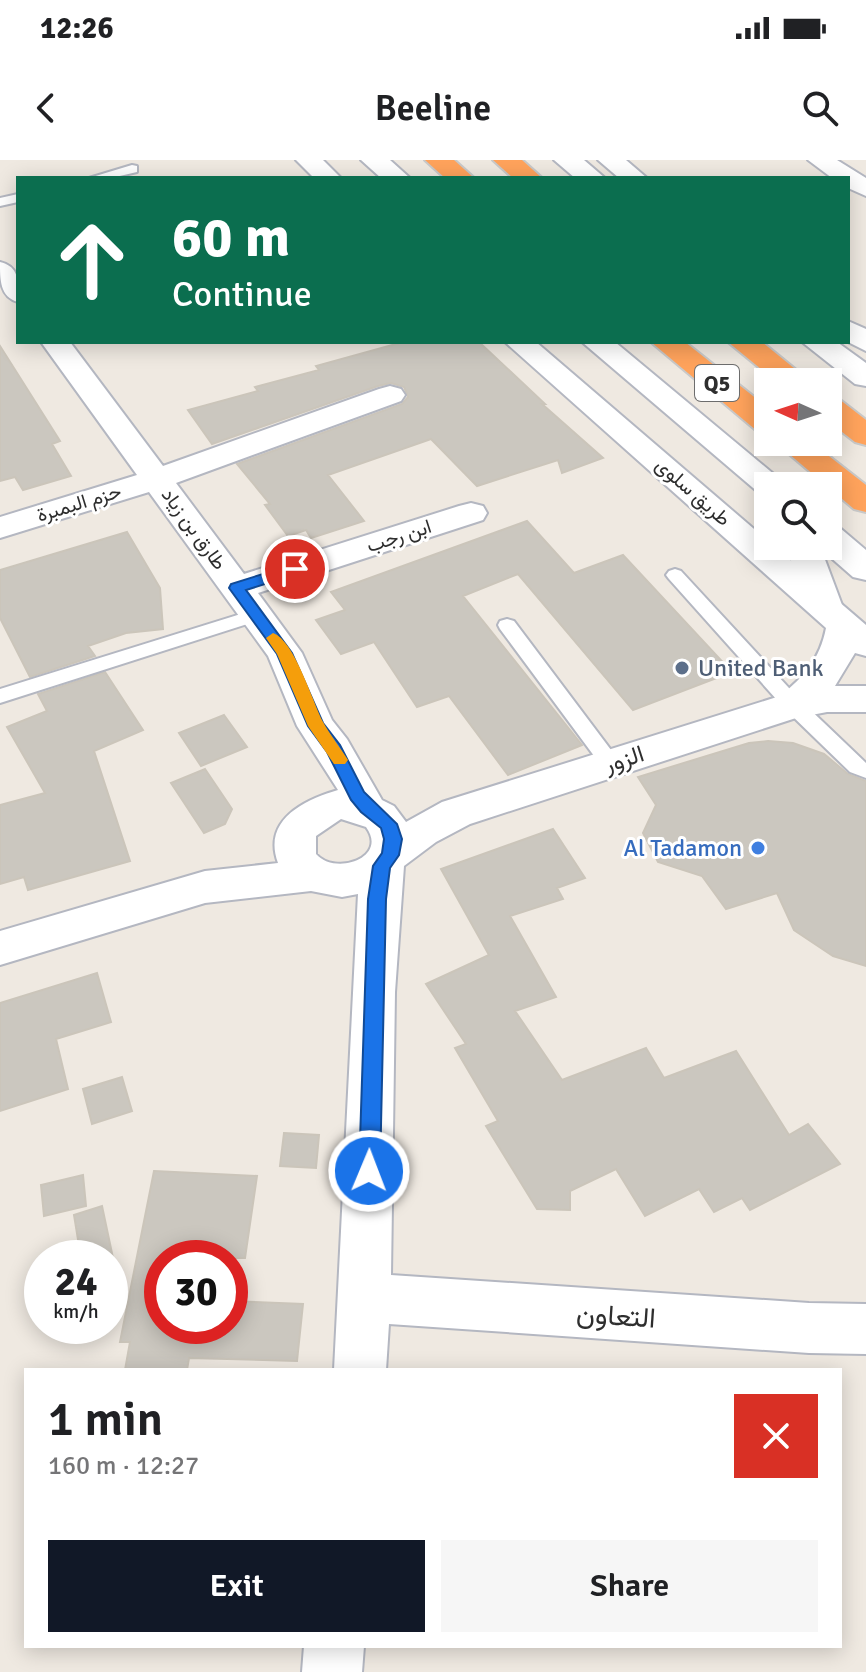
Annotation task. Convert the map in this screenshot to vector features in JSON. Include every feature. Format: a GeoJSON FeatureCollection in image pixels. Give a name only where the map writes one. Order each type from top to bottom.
{"type":"FeatureCollection","features":[{"type":"Feature","properties":{"kind":"highway"},"geometry":{"type":"LineString","coordinates":[[438,160],[458,176]]}},
{"type":"Feature","properties":{"kind":"highway"},"geometry":{"type":"LineString","coordinates":[[506,160],[526,176]]}},
{"type":"Feature","properties":{"kind":"highway","name":"Q5"},"geometry":{"type":"LineString","coordinates":[[668,344],[754,413]]}},
{"type":"Feature","properties":{"kind":"highway","name":"Q5"},"geometry":{"type":"LineString","coordinates":[[746,344],[777,368]]}},
{"type":"Feature","properties":{"kind":"highway"},"geometry":{"type":"LineString","coordinates":[[842,417],[866,435]]}},
{"type":"Feature","properties":{"kind":"highway"},"geometry":{"type":"LineString","coordinates":[[808,456],[866,502]]}},
{"type":"Feature","properties":{"kind":"main road"},"geometry":{"type":"LineString","coordinates":[[374,160],[394,176]]}},
{"type":"Feature","properties":{"kind":"main road"},"geometry":{"type":"LineString","coordinates":[[567,160],[589,176]]}},
{"type":"Feature","properties":{"kind":"main road"},"geometry":{"type":"LineString","coordinates":[[599,344],[754,472]]}},
{"type":"Feature","properties":{"kind":"main road"},"geometry":{"type":"LineString","coordinates":[[820,344],[866,377]]}},
{"type":"Feature","properties":{"kind":"main road"},"geometry":{"type":"LineString","coordinates":[[842,548],[866,569]]}},
{"type":"Feature","properties":{"kind":"main road"},"geometry":{"type":"LineString","coordinates":[[811,560],[845,624]]}},
{"type":"Feature","properties":{"kind":"street"},"geometry":{"type":"LineString","coordinates":[[308,160],[327,176]]}},
{"type":"Feature","properties":{"kind":"street"},"geometry":{"type":"LineString","coordinates":[[610,160],[632,176]]}},
{"type":"Feature","properties":{"kind":"street"},"geometry":{"type":"LineString","coordinates":[[820,160],[845,176]]}},
{"type":"Feature","properties":{"kind":"street"},"geometry":{"type":"LineString","coordinates":[[0,270],[16,291]]}},
{"type":"Feature","properties":{"kind":"street","name":"طارق بن زياد"},"geometry":{"type":"LineString","coordinates":[[57,344],[284,653],[316,726],[334,749],[371,810]]}},
{"type":"Feature","properties":{"kind":"street","name":"طريق سلوى"},"geometry":{"type":"LineString","coordinates":[[521,344],[845,624]]}},
{"type":"Feature","properties":{"kind":"street","name":"حزم البمبرة"},"geometry":{"type":"LineString","coordinates":[[0,528],[158,479],[390,395]]}},
{"type":"Feature","properties":{"kind":"street","name":"ابن رجب"},"geometry":{"type":"LineString","coordinates":[[237,588],[471,513]]}},
{"type":"Feature","properties":{"kind":"street","name":"الزور"},"geometry":{"type":"LineString","coordinates":[[793,705],[816,688],[832,668],[845,624]]}},
{"type":"Feature","properties":{"kind":"street","name":"الزور"},"geometry":{"type":"LineString","coordinates":[[386,861],[413,837],[456,813],[793,705],[827,699],[866,699]]}},
{"type":"Feature","properties":{"kind":"street","name":"طارق بن زياد"},"geometry":{"type":"LineString","coordinates":[[303,822],[317,766],[316,726]]}},
{"type":"Feature","properties":{"kind":"street"},"geometry":{"type":"LineString","coordinates":[[205,887],[303,822],[341,804],[371,810],[392,831],[374,948],[366,1298],[360,1368]]}},
{"type":"Feature","properties":{"kind":"street","name":"الزور"},"geometry":{"type":"LineString","coordinates":[[371,810],[456,813]]}},
{"type":"Feature","properties":{"kind":"street"},"geometry":{"type":"LineString","coordinates":[[303,822],[293,840],[294,853],[301,866],[318,876],[358,921],[374,948]]}},
{"type":"Feature","properties":{"kind":"street"},"geometry":{"type":"LineString","coordinates":[[0,948],[205,887],[318,876],[341,881],[359,879],[386,861]]}},
{"type":"Feature","properties":{"kind":"street","name":"التعاون"},"geometry":{"type":"LineString","coordinates":[[366,1298],[809,1328],[866,1329]]}},
{"type":"Feature","properties":{"kind":"street"},"geometry":{"type":"LineString","coordinates":[[332,1672],[334,1648]]}},
{"type":"Feature","properties":{"kind":"lane"},"geometry":{"type":"LineString","coordinates":[[103,176],[132,169]]}},
{"type":"Feature","properties":{"kind":"lane"},"geometry":{"type":"LineString","coordinates":[[675,575],[793,705],[857,767],[866,771]]}},
{"type":"Feature","properties":{"kind":"lane"},"geometry":{"type":"LineString","coordinates":[[0,696],[257,615]]}},
{"type":"Feature","properties":{"kind":"lane"},"geometry":{"type":"LineString","coordinates":[[507,625],[610,763]]}},
{"type":"Feature","properties":{"kind":"building"},"geometry":{"type":"Polygon","coordinates":[[[396,344],[481,344],[603,458],[562,473],[558,460],[477,486],[431,439],[328,475],[364,521],[311,538],[306,530],[288,536],[265,505],[270,504],[237,464],[402,404],[408,397],[404,387],[391,383],[378,386],[212,444],[188,410],[258,391],[255,387],[319,370],[316,366],[396,344]]]}},
{"type":"Feature","properties":{"kind":"building"},"geometry":{"type":"Polygon","coordinates":[[[0,346],[60,441],[52,444],[71,476],[23,490],[15,477],[0,481],[0,346]]]}},
{"type":"Feature","properties":{"kind":"building"},"geometry":{"type":"Polygon","coordinates":[[[527,521],[574,573],[623,555],[732,672],[633,710],[518,574],[463,596],[582,745],[508,775],[449,696],[417,707],[374,642],[341,654],[316,620],[345,610],[331,592],[527,521]]]}},
{"type":"Feature","properties":{"kind":"building"},"geometry":{"type":"Polygon","coordinates":[[[127,532],[160,588],[163,629],[126,633],[88,646],[95,656],[30,677],[0,618],[0,570],[127,532]]]}},
{"type":"Feature","properties":{"kind":"building"},"geometry":{"type":"Polygon","coordinates":[[[105,672],[143,730],[94,751],[130,861],[28,890],[24,877],[0,884],[0,805],[45,793],[7,727],[47,711],[38,694],[105,672]]]}},
{"type":"Feature","properties":{"kind":"building"},"geometry":{"type":"Polygon","coordinates":[[[224,715],[247,747],[201,766],[179,733],[224,715]]]}},
{"type":"Feature","properties":{"kind":"building","name":"Al Tadamon"},"geometry":{"type":"Polygon","coordinates":[[[749,743],[793,743],[824,754],[848,774],[866,781],[866,966],[833,956],[794,930],[777,893],[726,909],[702,876],[658,862],[643,833],[656,805],[638,777],[749,743]]]}},
{"type":"Feature","properties":{"kind":"building"},"geometry":{"type":"Polygon","coordinates":[[[205,769],[232,809],[225,824],[204,833],[171,783],[205,769]]]}},
{"type":"Feature","properties":{"kind":"building"},"geometry":{"type":"Polygon","coordinates":[[[553,829],[585,878],[557,888],[563,899],[510,916],[556,997],[515,1011],[562,1080],[646,1048],[664,1078],[736,1051],[789,1135],[808,1124],[840,1164],[750,1210],[742,1198],[714,1212],[699,1189],[645,1216],[616,1169],[570,1191],[570,1210],[537,1209],[486,1126],[498,1121],[455,1048],[466,1044],[426,984],[489,955],[441,869],[553,829]]]}},
{"type":"Feature","properties":{"kind":"building"},"geometry":{"type":"Polygon","coordinates":[[[97,973],[111,1022],[56,1039],[68,1089],[0,1111],[0,1003],[97,973]]]}},
{"type":"Feature","properties":{"kind":"building"},"geometry":{"type":"Polygon","coordinates":[[[122,1077],[132,1111],[92,1124],[83,1089],[122,1077]]]}},
{"type":"Feature","properties":{"kind":"building"},"geometry":{"type":"Polygon","coordinates":[[[284,1133],[319,1135],[316,1168],[280,1166],[284,1133]]]}},
{"type":"Feature","properties":{"kind":"building"},"geometry":{"type":"Polygon","coordinates":[[[154,1171],[257,1176],[248,1240],[144,1240],[144,1344],[248,1344],[248,1302],[303,1304],[297,1361],[189,1358],[187,1368],[125,1368],[130,1342],[128,1302],[154,1171]]]}},
{"type":"Feature","properties":{"kind":"building"},"geometry":{"type":"Polygon","coordinates":[[[83,1175],[86,1206],[44,1216],[41,1185],[83,1175]]]}},
{"type":"Feature","properties":{"kind":"building"},"geometry":{"type":"Polygon","coordinates":[[[102,1206],[109,1240],[78,1240],[74,1215],[102,1206]]]}},
{"type":"Feature","properties":{"kind":"slow traffic"},"geometry":{"type":"LineString","coordinates":[[273,638],[284,653],[316,726],[340,760]]}},
{"type":"Feature","properties":{"kind":"place","name":"United Bank"},"geometry":{"type":"Point","coordinates":[682,668]}},
{"type":"Feature","properties":{"kind":"place","name":"Al Tadamon"},"geometry":{"type":"Point","coordinates":[758,848]}},
{"type":"Feature","properties":{"kind":"route"},"geometry":{"type":"LineString","coordinates":[[295,569],[237,588],[284,653],[316,726],[334,749],[357,795],[367,808],[383,817],[392,831],[393,839],[390,855],[381,866],[377,899],[369,1171]]}}]}
